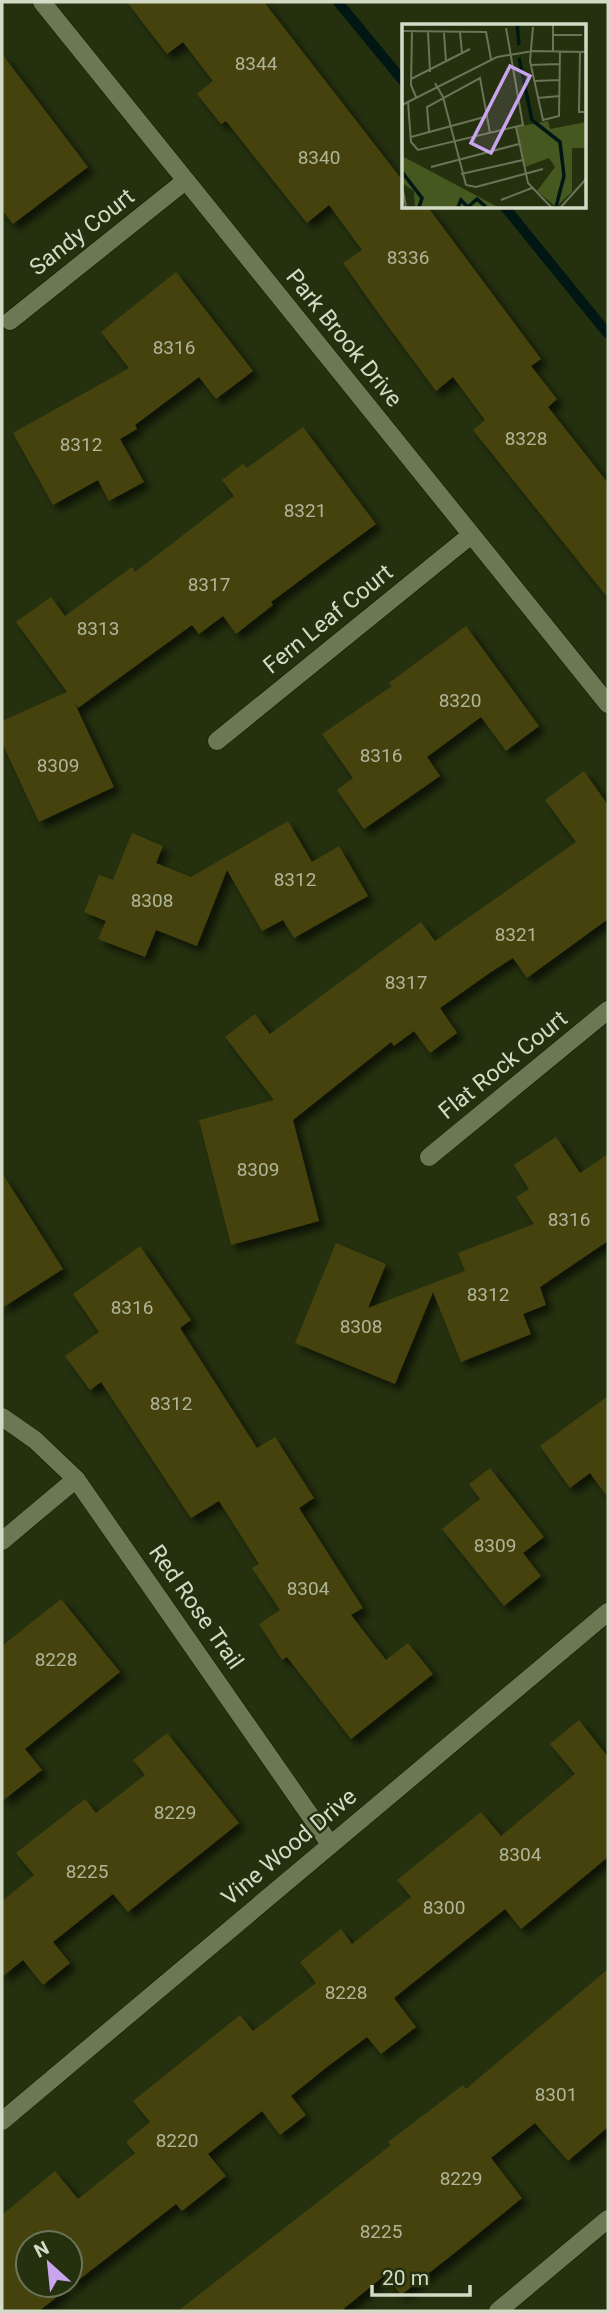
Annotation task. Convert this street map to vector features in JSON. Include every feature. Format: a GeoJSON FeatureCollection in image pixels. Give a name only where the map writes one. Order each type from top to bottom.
{"type":"FeatureCollection","features":[{"type":"Feature","properties":{"kind":"street","name":"Park Brook Drive"},"geometry":{"type":"LineString","coordinates":[[42,2],[608,704]]}},
{"type":"Feature","properties":{"kind":"street","name":"Sandy Court"},"geometry":{"type":"LineString","coordinates":[[10,321],[186,181]]}},
{"type":"Feature","properties":{"kind":"street","name":"Fern Leaf Court"},"geometry":{"type":"LineString","coordinates":[[217,741],[471,535]]}},
{"type":"Feature","properties":{"kind":"street","name":"Flat Rock Court"},"geometry":{"type":"LineString","coordinates":[[429,1157],[608,1010]]}},
{"type":"Feature","properties":{"kind":"street","name":"Red Rose Trail"},"geometry":{"type":"LineString","coordinates":[[2,1417],[35,1440],[76,1479],[330,1844]]}},
{"type":"Feature","properties":{"kind":"street"},"geometry":{"type":"LineString","coordinates":[[2,1541],[76,1479]]}},
{"type":"Feature","properties":{"kind":"street","name":"Vine Wood Drive"},"geometry":{"type":"LineString","coordinates":[[2,2121],[608,1612]]}},
{"type":"Feature","properties":{"kind":"street"},"geometry":{"type":"LineString","coordinates":[[498,2311],[608,2219]]}},
{"type":"Feature","properties":{"kind":"building"},"geometry":{"type":"Polygon","coordinates":[[[127,2],[264,2],[402,180],[402,208],[428,208],[541,359],[531,366],[557,399],[548,407],[608,483],[608,598],[473,430],[485,420],[453,377],[436,391],[382,318],[343,263],[362,250],[329,205],[307,223],[226,121],[221,124],[197,94],[213,81],[183,42],[167,54],[127,2]]]}},
{"type":"Feature","properties":{"kind":"building"},"geometry":{"type":"Polygon","coordinates":[[[2,54],[88,167],[13,224],[2,210],[2,54]]]}},
{"type":"Feature","properties":{"kind":"building"},"geometry":{"type":"Polygon","coordinates":[[[176,272],[253,371],[216,399],[199,377],[135,425],[137,429],[120,439],[144,482],[109,501],[98,480],[53,505],[13,433],[129,368],[101,332],[176,272]]]}},
{"type":"Feature","properties":{"kind":"building"},"geometry":{"type":"Polygon","coordinates":[[[303,427],[376,524],[271,602],[273,605],[236,634],[223,616],[199,634],[192,625],[78,708],[74,702],[114,787],[39,822],[2,743],[2,721],[67,692],[16,622],[51,597],[65,616],[132,567],[135,572],[234,496],[222,480],[243,464],[247,468],[303,427]]]}},
{"type":"Feature","properties":{"kind":"building"},"geometry":{"type":"Polygon","coordinates":[[[466,626],[539,726],[506,751],[481,717],[427,757],[440,776],[364,829],[337,790],[353,778],[322,734],[392,686],[389,683],[466,626]]]}},
{"type":"Feature","properties":{"kind":"building"},"geometry":{"type":"Polygon","coordinates":[[[584,771],[608,805],[608,919],[527,978],[513,958],[491,972],[440,1008],[457,1033],[430,1053],[414,1031],[394,1046],[391,1042],[293,1120],[319,1221],[231,1245],[199,1120],[274,1100],[225,1037],[255,1014],[270,1034],[421,922],[435,941],[576,842],[545,800],[584,771]]]}},
{"type":"Feature","properties":{"kind":"building"},"geometry":{"type":"Polygon","coordinates":[[[288,821],[312,862],[339,846],[368,896],[294,938],[283,920],[262,931],[227,870],[197,946],[156,930],[145,957],[98,939],[106,921],[84,912],[99,875],[113,880],[132,833],[163,846],[156,863],[191,877],[288,821]]]}},
{"type":"Feature","properties":{"kind":"building"},"geometry":{"type":"Polygon","coordinates":[[[556,1137],[580,1173],[608,1154],[608,1241],[540,1287],[546,1305],[523,1314],[531,1334],[461,1362],[433,1292],[395,1384],[295,1343],[336,1243],[386,1264],[368,1308],[465,1271],[458,1253],[534,1224],[516,1197],[529,1189],[514,1165],[556,1137]]]}},
{"type":"Feature","properties":{"kind":"building"},"geometry":{"type":"Polygon","coordinates":[[[2,1173],[63,1269],[2,1308],[2,1173]]]}},
{"type":"Feature","properties":{"kind":"building"},"geometry":{"type":"Polygon","coordinates":[[[140,1246],[191,1320],[180,1328],[257,1448],[275,1437],[314,1498],[299,1508],[363,1608],[351,1615],[386,1660],[408,1643],[433,1674],[351,1739],[287,1657],[282,1660],[259,1624],[280,1610],[252,1568],[259,1564],[219,1501],[191,1518],[101,1382],[90,1390],[65,1356],[99,1332],[73,1294],[140,1246]]]}},
{"type":"Feature","properties":{"kind":"building"},"geometry":{"type":"Polygon","coordinates":[[[608,1396],[608,1498],[590,1473],[570,1488],[540,1446],[608,1396]]]}},
{"type":"Feature","properties":{"kind":"building"},"geometry":{"type":"Polygon","coordinates":[[[490,1468],[544,1537],[523,1553],[541,1576],[504,1606],[442,1529],[480,1499],[469,1484],[490,1468]]]}},
{"type":"Feature","properties":{"kind":"building"},"geometry":{"type":"Polygon","coordinates":[[[61,1599],[120,1672],[25,1749],[42,1770],[2,1801],[2,1646],[61,1599]]]}},
{"type":"Feature","properties":{"kind":"building"},"geometry":{"type":"Polygon","coordinates":[[[579,1720],[608,1757],[608,1857],[521,1929],[505,1909],[394,1998],[416,2027],[381,2054],[367,2037],[327,2067],[291,2096],[306,2115],[280,2135],[262,2111],[208,2154],[226,2176],[182,2211],[176,2204],[84,2276],[84,2229],[14,2229],[14,2299],[54,2299],[39,2311],[2,2311],[2,2215],[55,2171],[78,2199],[135,2153],[126,2142],[150,2122],[133,2101],[240,2015],[253,2031],[316,1983],[300,1962],[341,1929],[352,1944],[411,1897],[397,1880],[481,1812],[501,1836],[575,1774],[550,1744],[579,1720]]]}},
{"type":"Feature","properties":{"kind":"building"},"geometry":{"type":"Polygon","coordinates":[[[167,1733],[239,1823],[128,1912],[113,1894],[53,1942],[70,1963],[43,1985],[23,1960],[2,1977],[2,1901],[34,1875],[16,1853],[85,1799],[96,1813],[145,1775],[133,1760],[167,1733]]]}},
{"type":"Feature","properties":{"kind":"building"},"geometry":{"type":"Polygon","coordinates":[[[608,1969],[608,2127],[568,2161],[535,2123],[491,2158],[522,2198],[457,2251],[401,2295],[385,2275],[341,2311],[178,2311],[391,2145],[388,2142],[463,2085],[466,2089],[608,1969]]]}},
{"type":"Feature","properties":{"kind":"waterway"},"geometry":{"type":"LineString","coordinates":[[338,2],[402,80]]}},
{"type":"Feature","properties":{"kind":"waterway"},"geometry":{"type":"LineString","coordinates":[[506,208],[608,334]]}}]}
